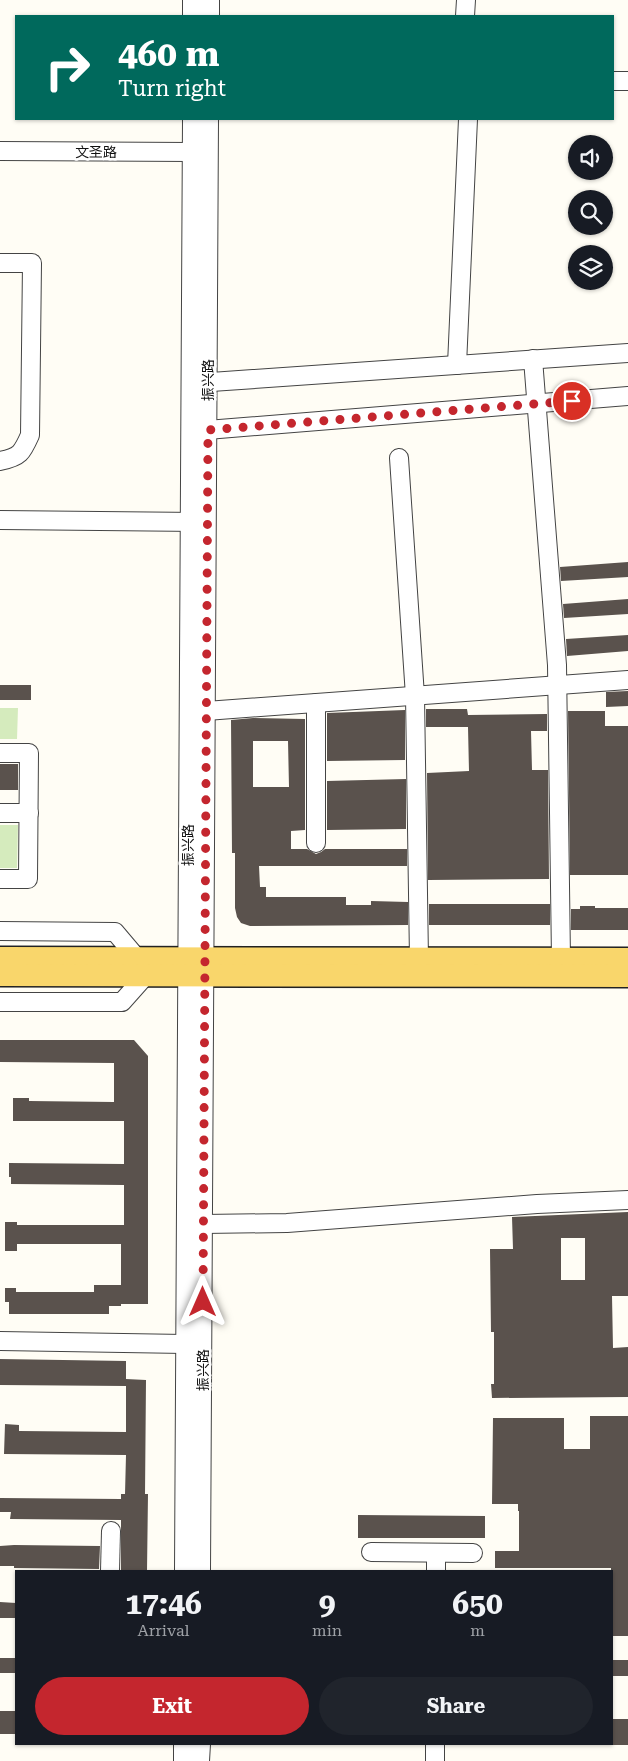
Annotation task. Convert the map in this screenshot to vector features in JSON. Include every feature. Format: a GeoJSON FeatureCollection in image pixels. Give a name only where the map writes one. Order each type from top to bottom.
{"type":"FeatureCollection","features":[{"type":"Feature","properties":{"kind":"main road"},"geometry":{"type":"LineString","coordinates":[[0,958],[142,967]]}},
{"type":"Feature","properties":{"kind":"main road"},"geometry":{"type":"LineString","coordinates":[[196,967],[419,959],[628,959]]}},
{"type":"Feature","properties":{"kind":"main road"},"geometry":{"type":"LineString","coordinates":[[0,975],[142,967],[196,967],[628,976]]}},
{"type":"Feature","properties":{"kind":"street"},"geometry":{"type":"LineString","coordinates":[[192,0],[192,15]]}},
{"type":"Feature","properties":{"kind":"street"},"geometry":{"type":"LineString","coordinates":[[210,0],[210,15]]}},
{"type":"Feature","properties":{"kind":"street"},"geometry":{"type":"LineString","coordinates":[[465,15],[466,0]]}},
{"type":"Feature","properties":{"kind":"street"},"geometry":{"type":"LineString","coordinates":[[614,81],[628,81]]}},
{"type":"Feature","properties":{"kind":"street","name":"振兴路"},"geometry":{"type":"LineString","coordinates":[[192,120],[198,522],[196,967],[203,1224],[202,1570]]}},
{"type":"Feature","properties":{"kind":"street","name":"振兴路"},"geometry":{"type":"LineString","coordinates":[[184,1570],[185,1344],[196,967],[206,711],[198,522],[208,430],[209,120]]}},
{"type":"Feature","properties":{"kind":"street"},"geometry":{"type":"LineString","coordinates":[[458,365],[468,120]]}},
{"type":"Feature","properties":{"kind":"street","name":"文圣路"},"geometry":{"type":"LineString","coordinates":[[0,151],[192,152]]}},
{"type":"Feature","properties":{"kind":"street"},"geometry":{"type":"LineString","coordinates":[[0,262],[32,263],[30,435],[22,453],[10,459],[0,461]]}},
{"type":"Feature","properties":{"kind":"street"},"geometry":{"type":"LineString","coordinates":[[211,382],[628,353]]}},
{"type":"Feature","properties":{"kind":"street"},"geometry":{"type":"LineString","coordinates":[[533,359],[557,686],[561,959]]}},
{"type":"Feature","properties":{"kind":"street"},"geometry":{"type":"LineString","coordinates":[[208,430],[628,396]]}},
{"type":"Feature","properties":{"kind":"street"},"geometry":{"type":"LineString","coordinates":[[399,458],[416,696],[419,959]]}},
{"type":"Feature","properties":{"kind":"street"},"geometry":{"type":"LineString","coordinates":[[0,520],[198,522]]}},
{"type":"Feature","properties":{"kind":"street"},"geometry":{"type":"LineString","coordinates":[[206,711],[628,680]]}},
{"type":"Feature","properties":{"kind":"street"},"geometry":{"type":"LineString","coordinates":[[316,703],[316,844]]}},
{"type":"Feature","properties":{"kind":"street"},"geometry":{"type":"LineString","coordinates":[[0,753],[29,753],[28,880],[0,879]]}},
{"type":"Feature","properties":{"kind":"street"},"geometry":{"type":"LineString","coordinates":[[0,813],[28,813]]}},
{"type":"Feature","properties":{"kind":"street"},"geometry":{"type":"LineString","coordinates":[[0,931],[115,932],[142,967],[122,1002],[0,1002]]}},
{"type":"Feature","properties":{"kind":"street"},"geometry":{"type":"LineString","coordinates":[[203,1224],[287,1223],[537,1204],[628,1200]]}},
{"type":"Feature","properties":{"kind":"street"},"geometry":{"type":"LineString","coordinates":[[0,1341],[185,1344]]}},
{"type":"Feature","properties":{"kind":"street"},"geometry":{"type":"LineString","coordinates":[[110,1570],[111,1531]]}},
{"type":"Feature","properties":{"kind":"street"},"geometry":{"type":"LineString","coordinates":[[371,1552],[473,1553]]}},
{"type":"Feature","properties":{"kind":"street"},"geometry":{"type":"LineString","coordinates":[[436,1553],[436,1570]]}},
{"type":"Feature","properties":{"kind":"street"},"geometry":{"type":"LineString","coordinates":[[183,1745],[183,1761]]}},
{"type":"Feature","properties":{"kind":"street"},"geometry":{"type":"LineString","coordinates":[[200,1745],[200,1761]]}},
{"type":"Feature","properties":{"kind":"street"},"geometry":{"type":"LineString","coordinates":[[435,1745],[435,1761]]}},
{"type":"Feature","properties":{"kind":"green space"},"geometry":{"type":"Polygon","coordinates":[[[0,708],[18,708],[17,739],[0,739],[0,708]]]}},
{"type":"Feature","properties":{"kind":"green space"},"geometry":{"type":"Polygon","coordinates":[[[0,825],[18,825],[17,868],[0,868],[0,825]]]}},
{"type":"Feature","properties":{"kind":"building"},"geometry":{"type":"Polygon","coordinates":[[[628,562],[628,577],[561,581],[560,567],[628,562]]]}},
{"type":"Feature","properties":{"kind":"building"},"geometry":{"type":"Polygon","coordinates":[[[628,599],[628,614],[564,618],[563,604],[628,599]]]}},
{"type":"Feature","properties":{"kind":"building"},"geometry":{"type":"Polygon","coordinates":[[[628,635],[628,651],[567,656],[566,639],[628,635]]]}},
{"type":"Feature","properties":{"kind":"building"},"geometry":{"type":"Polygon","coordinates":[[[0,685],[31,685],[31,700],[0,700],[0,685]]]}},
{"type":"Feature","properties":{"kind":"building"},"geometry":{"type":"Polygon","coordinates":[[[628,691],[628,706],[606,707],[606,692],[628,691]]]}},
{"type":"Feature","properties":{"kind":"building"},"geometry":{"type":"Polygon","coordinates":[[[426,709],[467,709],[468,715],[547,714],[547,731],[531,731],[532,770],[548,770],[549,879],[428,880],[427,773],[469,771],[468,727],[426,727],[426,709]]]}},
{"type":"Feature","properties":{"kind":"building"},"geometry":{"type":"Polygon","coordinates":[[[405,710],[405,760],[327,761],[327,713],[405,710]]]}},
{"type":"Feature","properties":{"kind":"building"},"geometry":{"type":"Polygon","coordinates":[[[568,711],[605,711],[605,726],[628,726],[628,875],[570,875],[568,711]]]}},
{"type":"Feature","properties":{"kind":"building"},"geometry":{"type":"Polygon","coordinates":[[[253,718],[305,719],[305,830],[291,831],[291,849],[307,849],[316,854],[325,849],[407,849],[407,866],[259,866],[260,887],[266,887],[266,897],[346,897],[346,905],[371,905],[371,901],[408,902],[408,925],[250,926],[241,923],[235,908],[235,853],[232,853],[231,720],[253,718]],[[253,741],[253,787],[289,787],[288,741],[253,741]]]}},
{"type":"Feature","properties":{"kind":"building"},"geometry":{"type":"Polygon","coordinates":[[[0,764],[18,764],[18,790],[0,790],[0,764]]]}},
{"type":"Feature","properties":{"kind":"building"},"geometry":{"type":"Polygon","coordinates":[[[406,779],[406,829],[327,830],[327,781],[406,779]]]}},
{"type":"Feature","properties":{"kind":"building"},"geometry":{"type":"Polygon","coordinates":[[[429,904],[550,904],[550,925],[429,925],[429,904]]]}},
{"type":"Feature","properties":{"kind":"building"},"geometry":{"type":"Polygon","coordinates":[[[580,906],[628,908],[628,930],[571,930],[571,909],[580,909],[580,906]]]}},
{"type":"Feature","properties":{"kind":"building"},"geometry":{"type":"Polygon","coordinates":[[[0,1040],[134,1040],[148,1056],[148,1304],[109,1306],[109,1314],[9,1314],[9,1302],[5,1302],[5,1288],[16,1288],[16,1292],[94,1292],[94,1285],[121,1285],[121,1244],[17,1244],[17,1251],[5,1251],[5,1222],[17,1222],[17,1225],[124,1225],[124,1185],[11,1184],[9,1163],[124,1164],[124,1121],[13,1121],[13,1098],[29,1098],[29,1101],[114,1102],[114,1063],[0,1062],[0,1040]]]}},
{"type":"Feature","properties":{"kind":"building"},"geometry":{"type":"Polygon","coordinates":[[[628,1212],[628,1296],[612,1296],[613,1348],[628,1347],[628,1397],[492,1398],[491,1384],[494,1384],[494,1332],[491,1332],[490,1249],[513,1249],[512,1217],[628,1212]],[[561,1238],[561,1280],[585,1280],[585,1238],[561,1238]]]}},
{"type":"Feature","properties":{"kind":"building"},"geometry":{"type":"Polygon","coordinates":[[[0,1359],[126,1361],[126,1379],[146,1380],[145,1494],[148,1494],[147,1570],[121,1570],[121,1520],[10,1519],[11,1512],[0,1512],[0,1498],[121,1499],[121,1494],[125,1494],[126,1455],[4,1454],[5,1424],[19,1425],[19,1431],[126,1432],[126,1386],[0,1385],[0,1359]]]}},
{"type":"Feature","properties":{"kind":"building"},"geometry":{"type":"Polygon","coordinates":[[[590,1416],[628,1416],[628,1636],[613,1636],[613,1570],[611,1568],[495,1568],[495,1551],[519,1551],[519,1511],[518,1504],[492,1504],[493,1418],[564,1418],[564,1449],[590,1449],[590,1416]]]}},
{"type":"Feature","properties":{"kind":"building"},"geometry":{"type":"Polygon","coordinates":[[[358,1515],[485,1516],[485,1538],[358,1538],[358,1515]]]}},
{"type":"Feature","properties":{"kind":"building"},"geometry":{"type":"Polygon","coordinates":[[[0,1546],[100,1546],[99,1569],[14,1568],[14,1566],[0,1566],[0,1546]]]}},
{"type":"Feature","properties":{"kind":"building"},"geometry":{"type":"Polygon","coordinates":[[[0,1602],[15,1603],[15,1618],[0,1618],[0,1602]]]}},
{"type":"Feature","properties":{"kind":"building"},"geometry":{"type":"Polygon","coordinates":[[[0,1658],[15,1658],[15,1673],[0,1673],[0,1658]]]}},
{"type":"Feature","properties":{"kind":"building"},"geometry":{"type":"Polygon","coordinates":[[[613,1660],[628,1660],[628,1676],[613,1676],[613,1660]]]}},
{"type":"Feature","properties":{"kind":"building"},"geometry":{"type":"Polygon","coordinates":[[[0,1711],[15,1711],[15,1734],[0,1734],[0,1711]]]}},
{"type":"Feature","properties":{"kind":"building"},"geometry":{"type":"Polygon","coordinates":[[[613,1719],[628,1719],[628,1745],[613,1745],[613,1719]]]}},
{"type":"Feature","properties":{"kind":"route"},"geometry":{"type":"LineString","coordinates":[[203,1302],[208,430],[572,401]]}}]}
